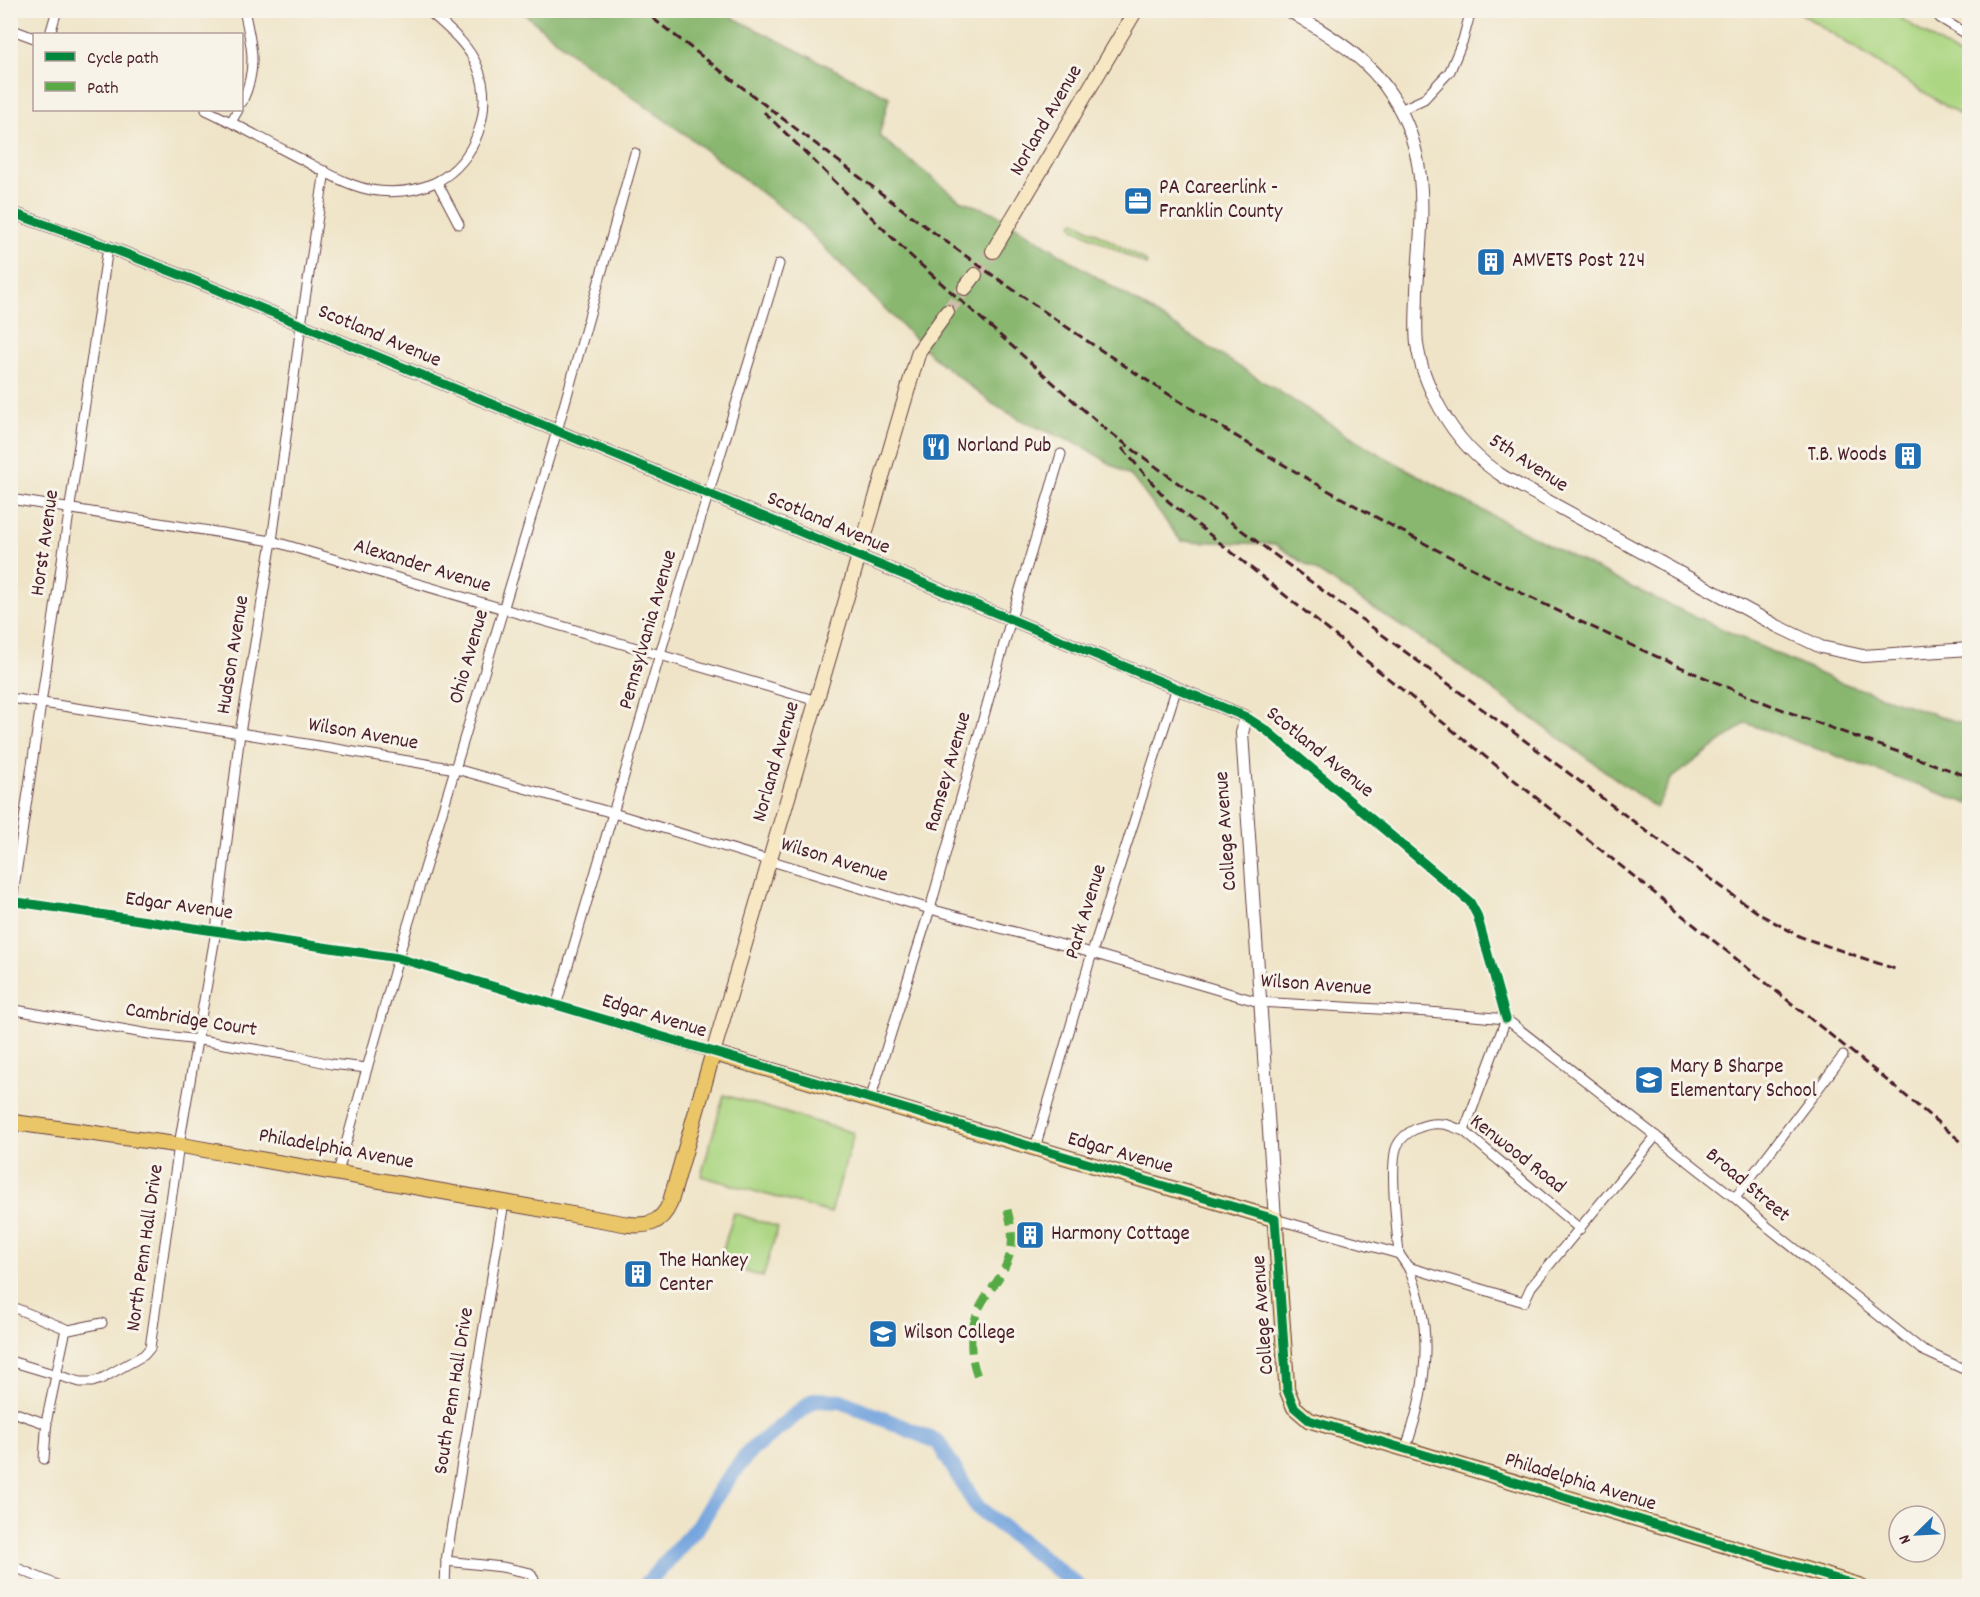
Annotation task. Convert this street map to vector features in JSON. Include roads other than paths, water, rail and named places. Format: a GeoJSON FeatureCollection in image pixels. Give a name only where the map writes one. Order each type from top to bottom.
{"type":"FeatureCollection","features":[{"type":"Feature","properties":{"kind":"main road","name":"Norland Avenue"},"geometry":{"type":"LineString","coordinates":[[993,251],[1136,10]]}},
{"type":"Feature","properties":{"kind":"main road"},"geometry":{"type":"LineString","coordinates":[[965,288],[975,275]]}},
{"type":"Feature","properties":{"kind":"main road","name":"Norland Avenue"},"geometry":{"type":"LineString","coordinates":[[652,1224],[663,1216],[670,1203],[919,351],[947,312]]}},
{"type":"Feature","properties":{"kind":"main road","name":"Edgar Avenue"},"geometry":{"type":"LineString","coordinates":[[713,1053],[1275,1219]]}},
{"type":"Feature","properties":{"kind":"main road","name":"Philadelphia Avenue"},"geometry":{"type":"LineString","coordinates":[[10,1122],[178,1145],[626,1224],[645,1226],[652,1224]]}},
{"type":"Feature","properties":{"kind":"main road","name":"College Avenue"},"geometry":{"type":"LineString","coordinates":[[1275,1219],[1286,1383],[1288,1396],[1294,1407]]}},
{"type":"Feature","properties":{"kind":"main road","name":"Philadelphia Avenue"},"geometry":{"type":"LineString","coordinates":[[1294,1407],[1304,1417],[1316,1423],[1860,1587]]}},
{"type":"Feature","properties":{"kind":"street"},"geometry":{"type":"LineString","coordinates":[[50,33],[57,10]]}},
{"type":"Feature","properties":{"kind":"street"},"geometry":{"type":"LineString","coordinates":[[243,100],[252,72],[253,57],[244,10]]}},
{"type":"Feature","properties":{"kind":"street"},"geometry":{"type":"LineString","coordinates":[[208,111],[356,187],[377,191],[409,190],[437,182],[460,163],[470,149],[478,133],[484,99],[478,68],[470,54],[459,38],[428,10]]}},
{"type":"Feature","properties":{"kind":"street","name":"5th Avenue"},"geometry":{"type":"LineString","coordinates":[[1288,10],[1355,54],[1380,80],[1400,110],[1414,143],[1422,180],[1416,323],[1420,361],[1432,393],[1442,411],[1469,448],[1491,469],[1777,626],[1821,647],[1863,656],[1970,650]]}},
{"type":"Feature","properties":{"kind":"street"},"geometry":{"type":"LineString","coordinates":[[1400,110],[1424,99],[1449,71],[1463,40],[1471,10]]}},
{"type":"Feature","properties":{"kind":"street"},"geometry":{"type":"LineString","coordinates":[[1941,10],[1940,18],[1970,36]]}},
{"type":"Feature","properties":{"kind":"street"},"geometry":{"type":"LineString","coordinates":[[10,29],[33,38]]}},
{"type":"Feature","properties":{"kind":"street"},"geometry":{"type":"LineString","coordinates":[[231,122],[237,111]]}},
{"type":"Feature","properties":{"kind":"street","name":"Ohio Avenue"},"geometry":{"type":"LineString","coordinates":[[338,1172],[398,958],[557,431],[635,153]]}},
{"type":"Feature","properties":{"kind":"street","name":"Hudson Avenue"},"geometry":{"type":"LineString","coordinates":[[178,1145],[216,931],[240,732],[272,541],[301,325],[325,171]]}},
{"type":"Feature","properties":{"kind":"street"},"geometry":{"type":"LineString","coordinates":[[437,182],[459,224]]}},
{"type":"Feature","properties":{"kind":"street","name":"Scotland Avenue"},"geometry":{"type":"LineString","coordinates":[[10,212],[108,247],[301,325],[1246,717],[1266,730],[1470,902],[1477,915],[1506,1019]]}},
{"type":"Feature","properties":{"kind":"street","name":"Horst Avenue"},"geometry":{"type":"LineString","coordinates":[[10,915],[108,247]]}},
{"type":"Feature","properties":{"kind":"street","name":"Pennsylvania Avenue"},"geometry":{"type":"LineString","coordinates":[[556,1006],[637,737],[659,654],[779,264]]}},
{"type":"Feature","properties":{"kind":"street","name":"Ramsey Avenue"},"geometry":{"type":"LineString","coordinates":[[870,1100],[930,909],[1011,619],[1061,454]]}},
{"type":"Feature","properties":{"kind":"street","name":"Alexander Avenue"},"geometry":{"type":"LineString","coordinates":[[10,499],[272,541],[817,701]]}},
{"type":"Feature","properties":{"kind":"street","name":"Park Avenue"},"geometry":{"type":"LineString","coordinates":[[1035,1148],[1092,952],[1177,687]]}},
{"type":"Feature","properties":{"kind":"street","name":"Wilson Avenue"},"geometry":{"type":"LineString","coordinates":[[10,698],[240,732],[456,770],[613,813],[930,909],[1092,952],[1259,1002],[1506,1019]]}},
{"type":"Feature","properties":{"kind":"street","name":"College Avenue"},"geometry":{"type":"LineString","coordinates":[[1246,717],[1242,734],[1275,1219]]}},
{"type":"Feature","properties":{"kind":"street","name":"Edgar Avenue"},"geometry":{"type":"LineString","coordinates":[[12,901],[398,958],[713,1053]]}},
{"type":"Feature","properties":{"kind":"street","name":"Cambridge Court"},"geometry":{"type":"LineString","coordinates":[[10,1009],[149,1034],[294,1056],[331,1065],[367,1068]]}},
{"type":"Feature","properties":{"kind":"street"},"geometry":{"type":"LineString","coordinates":[[1464,1131],[1506,1019]]}},
{"type":"Feature","properties":{"kind":"street","name":"Broad Street"},"geometry":{"type":"LineString","coordinates":[[1506,1019],[1735,1198],[1769,1228],[1922,1350],[1970,1372]]}},
{"type":"Feature","properties":{"kind":"street"},"geometry":{"type":"LineString","coordinates":[[1735,1198],[1843,1056]]}},
{"type":"Feature","properties":{"kind":"street","name":"Kenwood Road"},"geometry":{"type":"LineString","coordinates":[[1399,1254],[1393,1165],[1397,1146],[1406,1135],[1423,1126],[1442,1124],[1464,1131],[1580,1229]]}},
{"type":"Feature","properties":{"kind":"street"},"geometry":{"type":"LineString","coordinates":[[1408,1267],[1524,1302],[1531,1287],[1656,1136]]}},
{"type":"Feature","properties":{"kind":"street","name":"North Penn Hall Drive"},"geometry":{"type":"LineString","coordinates":[[10,1361],[80,1382],[101,1379],[144,1355],[150,1348],[178,1145]]}},
{"type":"Feature","properties":{"kind":"street","name":"South Penn Hall Drive"},"geometry":{"type":"LineString","coordinates":[[444,1587],[446,1561],[504,1202]]}},
{"type":"Feature","properties":{"kind":"street","name":"Edgar Avenue"},"geometry":{"type":"LineString","coordinates":[[1275,1219],[1399,1254]]}},
{"type":"Feature","properties":{"kind":"street"},"geometry":{"type":"LineString","coordinates":[[1399,1254],[1416,1284],[1426,1352],[1421,1399],[1405,1450]]}},
{"type":"Feature","properties":{"kind":"street"},"geometry":{"type":"LineString","coordinates":[[10,1306],[66,1329],[46,1424],[44,1459]]}},
{"type":"Feature","properties":{"kind":"street","name":"North Penn Hall Drive"},"geometry":{"type":"LineString","coordinates":[[66,1329],[102,1323]]}},
{"type":"Feature","properties":{"kind":"street"},"geometry":{"type":"LineString","coordinates":[[10,1412],[46,1424]]}},
{"type":"Feature","properties":{"kind":"street"},"geometry":{"type":"LineString","coordinates":[[446,1561],[502,1567],[530,1573],[538,1587]]}},
{"type":"Feature","properties":{"kind":"street"},"geometry":{"type":"LineString","coordinates":[[10,1565],[59,1587]]}},
{"type":"Feature","properties":{"kind":"waterway"},"geometry":{"type":"LineString","coordinates":[[645,1586],[699,1525],[719,1491],[750,1451],[814,1400],[841,1401],[938,1442],[977,1507],[1078,1586]]}},
{"type":"Feature","properties":{"kind":"tunnel"},"geometry":{"type":"LineString","coordinates":[[975,275],[993,251]]}},
{"type":"Feature","properties":{"kind":"tunnel"},"geometry":{"type":"LineString","coordinates":[[947,312],[965,288]]}},
{"type":"Feature","properties":{"kind":"railway"},"geometry":{"type":"LineString","coordinates":[[642,10],[879,192],[999,280],[1122,364],[1275,459],[1432,547],[1594,628],[1758,700],[1970,777]]}},
{"type":"Feature","properties":{"kind":"railway"},"geometry":{"type":"LineString","coordinates":[[764,112],[912,257],[1104,428],[1763,916],[1801,937],[1895,969]]}},
{"type":"Feature","properties":{"kind":"railway"},"geometry":{"type":"LineString","coordinates":[[1122,448],[1168,501],[1970,1149]]}},
{"type":"Feature","properties":{"kind":"place","name":"PA Careerlink - Franklin County"},"geometry":{"type":"Point","coordinates":[1138,201]}},
{"type":"Feature","properties":{"kind":"place","name":"AMVETS Post 224"},"geometry":{"type":"Point","coordinates":[1491,262]}},
{"type":"Feature","properties":{"kind":"place","name":"Norland Pub"},"geometry":{"type":"Point","coordinates":[936,447]}},
{"type":"Feature","properties":{"kind":"place","name":"T.B. Woods"},"geometry":{"type":"Point","coordinates":[1908,456]}},
{"type":"Feature","properties":{"kind":"place","name":"Mary B Sharpe Elementary School"},"geometry":{"type":"Point","coordinates":[1649,1080]}},
{"type":"Feature","properties":{"kind":"place","name":"Harmony Cottage"},"geometry":{"type":"Point","coordinates":[1030,1235]}},
{"type":"Feature","properties":{"kind":"place","name":"The Hankey Center"},"geometry":{"type":"Point","coordinates":[638,1274]}},
{"type":"Feature","properties":{"kind":"place","name":"Wilson College"},"geometry":{"type":"Point","coordinates":[883,1334]}}]}
